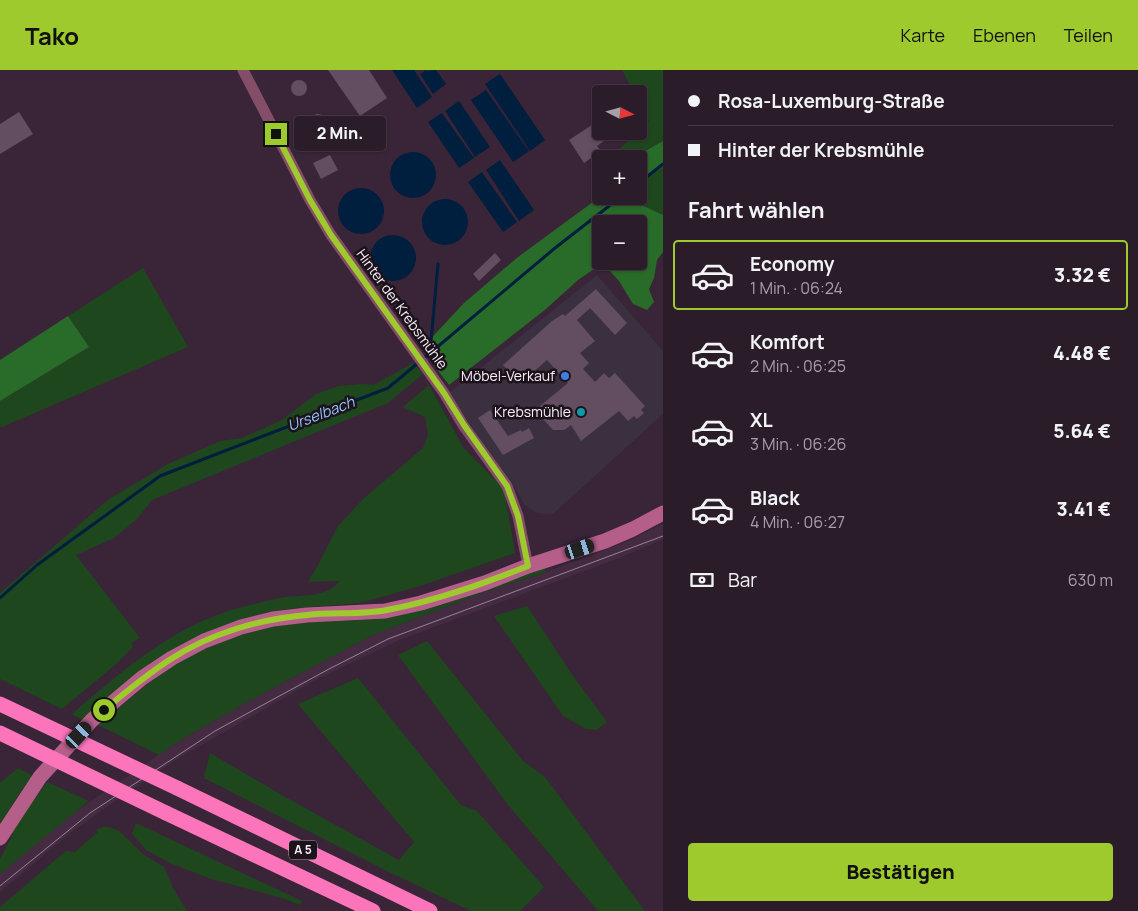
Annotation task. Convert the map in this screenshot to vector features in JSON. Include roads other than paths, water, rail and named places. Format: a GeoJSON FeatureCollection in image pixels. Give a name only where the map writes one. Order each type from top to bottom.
{"type":"FeatureCollection","features":[{"type":"Feature","properties":{"kind":"highway","name":"A 5"},"geometry":{"type":"LineString","coordinates":[[0,704],[430,911]]}},
{"type":"Feature","properties":{"kind":"highway","name":"A 5"},"geometry":{"type":"LineString","coordinates":[[0,733],[374,911]]}},
{"type":"Feature","properties":{"kind":"main road"},"geometry":{"type":"LineString","coordinates":[[0,838],[40,777],[92,720],[142,678],[172,658],[204,641],[241,627],[273,619],[307,614],[385,611],[421,603],[605,541],[663,513]]}},
{"type":"Feature","properties":{"kind":"street","name":"Hinter der Krebsmühle"},"geometry":{"type":"LineString","coordinates":[[243,70],[310,200],[331,235],[444,393],[507,486],[518,516],[528,566]]}},
{"type":"Feature","properties":{"kind":"water"},"geometry":{"type":"Polygon","coordinates":[[[392,70],[414,70],[432,97],[417,108],[392,70]]]}},
{"type":"Feature","properties":{"kind":"water"},"geometry":{"type":"Polygon","coordinates":[[[426,70],[436,70],[446,84],[433,94],[420,74],[426,70]]]}},
{"type":"Feature","properties":{"kind":"water"},"geometry":{"type":"Polygon","coordinates":[[[500,74],[545,140],[530,151],[485,84],[500,74]]]}},
{"type":"Feature","properties":{"kind":"water"},"geometry":{"type":"Polygon","coordinates":[[[486,90],[529,151],[513,162],[471,100],[486,90]]]}},
{"type":"Feature","properties":{"kind":"water"},"geometry":{"type":"Polygon","coordinates":[[[459,101],[490,147],[475,157],[445,111],[459,101]]]}},
{"type":"Feature","properties":{"kind":"water"},"geometry":{"type":"Polygon","coordinates":[[[442,113],[474,158],[459,168],[428,122],[442,113]]]}},
{"type":"Feature","properties":{"kind":"water"},"geometry":{"type":"Polygon","coordinates":[[[408,152],[418,152],[432,162],[436,175],[432,188],[426,194],[418,198],[408,198],[394,188],[390,180],[390,170],[400,156],[408,152]]]}},
{"type":"Feature","properties":{"kind":"water"},"geometry":{"type":"Polygon","coordinates":[[[500,160],[534,210],[519,221],[486,170],[500,160]]]}},
{"type":"Feature","properties":{"kind":"water"},"geometry":{"type":"Polygon","coordinates":[[[482,172],[517,222],[503,232],[468,182],[482,172]]]}},
{"type":"Feature","properties":{"kind":"water"},"geometry":{"type":"Polygon","coordinates":[[[366,188],[378,194],[383,202],[383,220],[378,228],[370,233],[356,234],[344,228],[339,220],[338,206],[344,194],[352,189],[366,188]]]}},
{"type":"Feature","properties":{"kind":"water"},"geometry":{"type":"Polygon","coordinates":[[[450,199],[462,205],[467,213],[467,231],[462,239],[454,244],[440,245],[428,239],[423,231],[422,217],[428,205],[436,200],[450,199]]]}},
{"type":"Feature","properties":{"kind":"water"},"geometry":{"type":"Polygon","coordinates":[[[388,235],[398,235],[412,245],[416,258],[412,271],[406,277],[398,281],[388,281],[374,271],[370,263],[370,253],[380,239],[388,235]]]}},
{"type":"Feature","properties":{"kind":"waterway","name":"Urselbach"},"geometry":{"type":"LineString","coordinates":[[647,177],[663,164]]}},
{"type":"Feature","properties":{"kind":"waterway","name":"Urselbach"},"geometry":{"type":"LineString","coordinates":[[423,359],[555,248],[610,205]]}},
{"type":"Feature","properties":{"kind":"waterway"},"geometry":{"type":"LineString","coordinates":[[430,352],[438,264]]}},
{"type":"Feature","properties":{"kind":"waterway","name":"Urselbach"},"geometry":{"type":"LineString","coordinates":[[0,598],[37,565],[160,476],[388,388],[418,363]]}},
{"type":"Feature","properties":{"kind":"tram line"},"geometry":{"type":"LineString","coordinates":[[0,886],[90,813],[215,731],[329,669],[388,639],[663,536]]}},
{"type":"Feature","properties":{"kind":"place","name":"Möbel-Verkauf"},"geometry":{"type":"Point","coordinates":[565,376]}},
{"type":"Feature","properties":{"kind":"place","name":"Krebsmühle"},"geometry":{"type":"Point","coordinates":[581,412]}}]}
